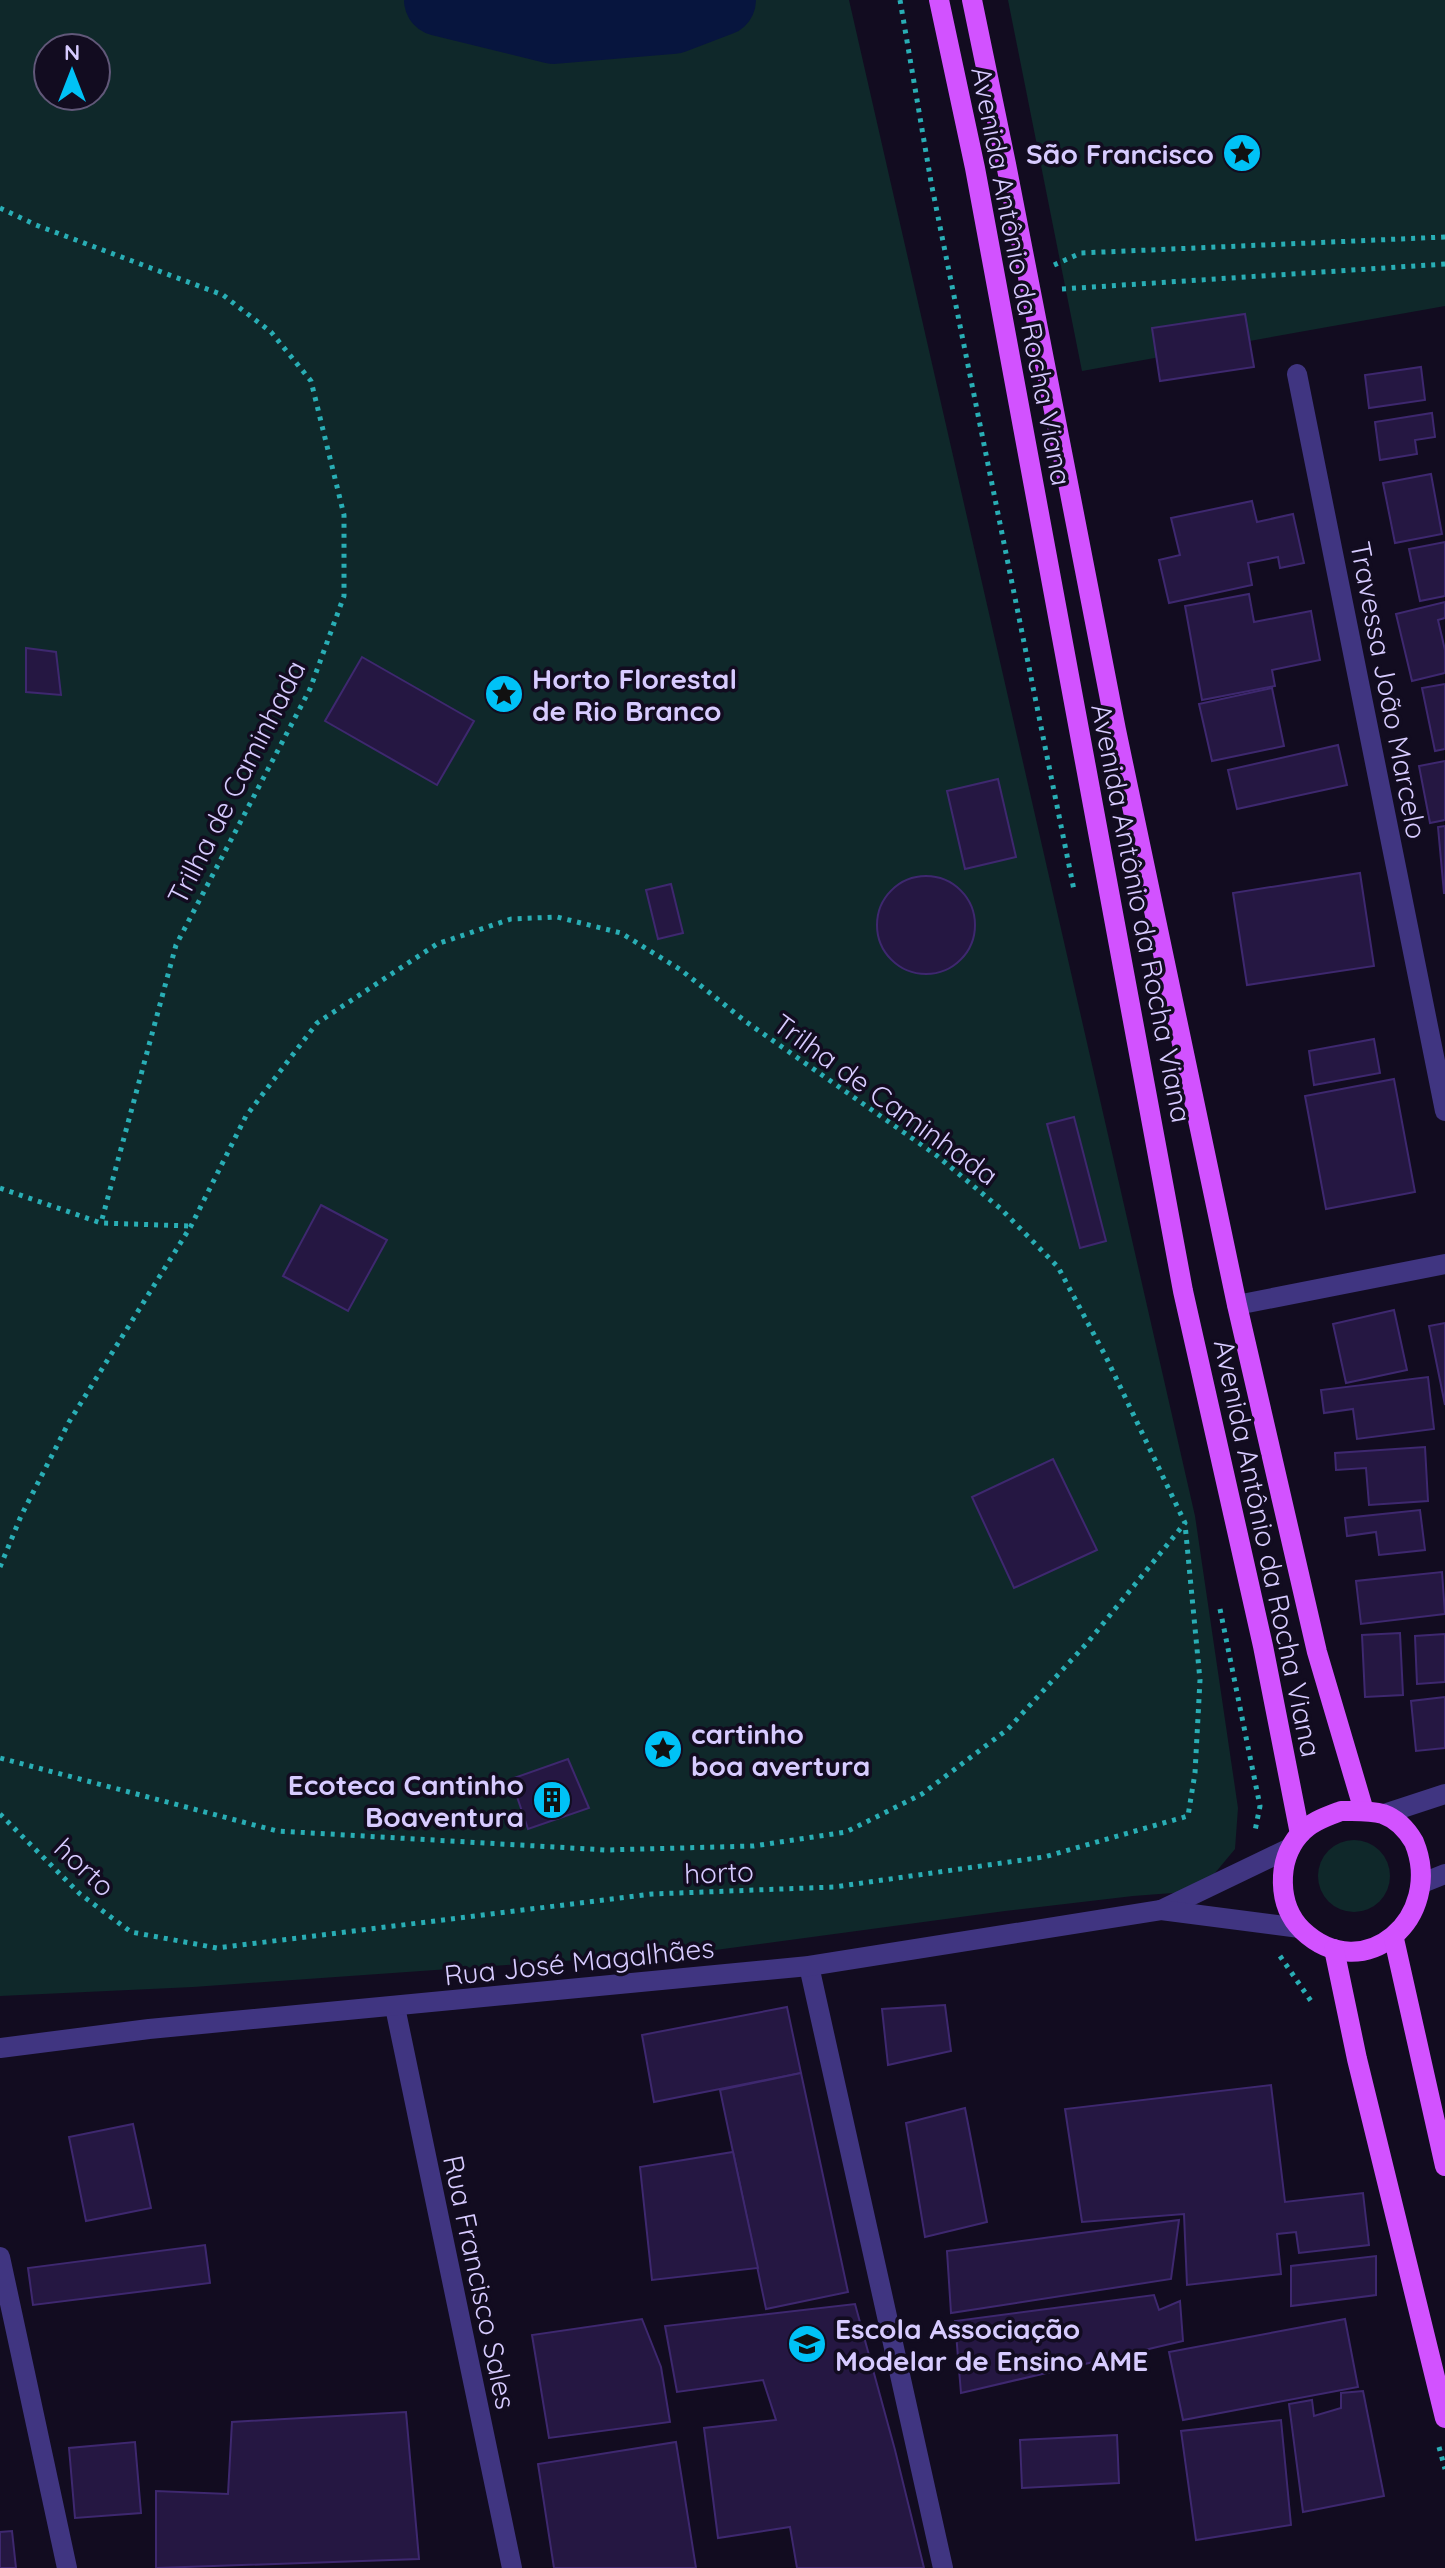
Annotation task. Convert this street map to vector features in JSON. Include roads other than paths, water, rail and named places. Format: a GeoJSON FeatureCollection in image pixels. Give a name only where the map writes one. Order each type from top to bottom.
{"type":"FeatureCollection","features":[{"type":"Feature","properties":{"kind":"main road","name":"Avenida Antônio da Rocha Viana"},"geometry":{"type":"LineString","coordinates":[[939,0],[975,168],[1183,1291],[1260,1631],[1295,1841]]}},
{"type":"Feature","properties":{"kind":"main road","name":"Avenida Antônio da Rocha Viana"},"geometry":{"type":"LineString","coordinates":[[972,0],[1113,714],[1237,1305],[1317,1652],[1374,1813]]}},
{"type":"Feature","properties":{"kind":"main road"},"geometry":{"type":"LineString","coordinates":[[1341,1811],[1374,1813],[1407,1829],[1419,1854],[1425,1882],[1421,1904],[1409,1924],[1394,1939],[1375,1948],[1355,1951],[1334,1949],[1316,1941],[1300,1928],[1288,1910],[1283,1890],[1283,1868],[1295,1841],[1318,1819],[1341,1811]]}},
{"type":"Feature","properties":{"kind":"main road"},"geometry":{"type":"LineString","coordinates":[[1394,1939],[1440,2120],[1445,2166]]}},
{"type":"Feature","properties":{"kind":"main road"},"geometry":{"type":"LineString","coordinates":[[1334,1949],[1357,2059],[1445,2418]]}},
{"type":"Feature","properties":{"kind":"street","name":"Travessa João Marcelo"},"geometry":{"type":"LineString","coordinates":[[1297,374],[1445,1111]]}},
{"type":"Feature","properties":{"kind":"street"},"geometry":{"type":"LineString","coordinates":[[1237,1305],[1445,1264]]}},
{"type":"Feature","properties":{"kind":"street"},"geometry":{"type":"LineString","coordinates":[[1374,1813],[1445,1794]]}},
{"type":"Feature","properties":{"kind":"street","name":"Rua José Magalhães"},"geometry":{"type":"LineString","coordinates":[[1161,1910],[1295,1841]]}},
{"type":"Feature","properties":{"kind":"street"},"geometry":{"type":"LineString","coordinates":[[1425,1882],[1445,1874]]}},
{"type":"Feature","properties":{"kind":"street","name":"Rua José Magalhães"},"geometry":{"type":"LineString","coordinates":[[0,2048],[149,2029],[809,1966],[1161,1910],[1300,1928]]}},
{"type":"Feature","properties":{"kind":"street"},"geometry":{"type":"LineString","coordinates":[[809,1966],[943,2568]]}},
{"type":"Feature","properties":{"kind":"street","name":"Rua Francisco Sales"},"geometry":{"type":"LineString","coordinates":[[395,2007],[512,2568]]}},
{"type":"Feature","properties":{"kind":"street"},"geometry":{"type":"LineString","coordinates":[[0,2257],[67,2568]]}},
{"type":"Feature","properties":{"kind":"waterway"},"geometry":{"type":"LineString","coordinates":[[440,0],[554,28],[673,18],[720,0]]}},
{"type":"Feature","properties":{"kind":"place","name":"São Francisco"},"geometry":{"type":"Point","coordinates":[1242,153]}},
{"type":"Feature","properties":{"kind":"place","name":"Horto Florestal de Rio Branco"},"geometry":{"type":"Point","coordinates":[504,694]}},
{"type":"Feature","properties":{"kind":"place","name":"cartinho boa avertura"},"geometry":{"type":"Point","coordinates":[663,1749]}},
{"type":"Feature","properties":{"kind":"place","name":"Ecoteca Cantinho Boaventura"},"geometry":{"type":"Point","coordinates":[552,1800]}},
{"type":"Feature","properties":{"kind":"place","name":"Escola Associação Modelar de Ensino AME"},"geometry":{"type":"Point","coordinates":[807,2344]}}]}
